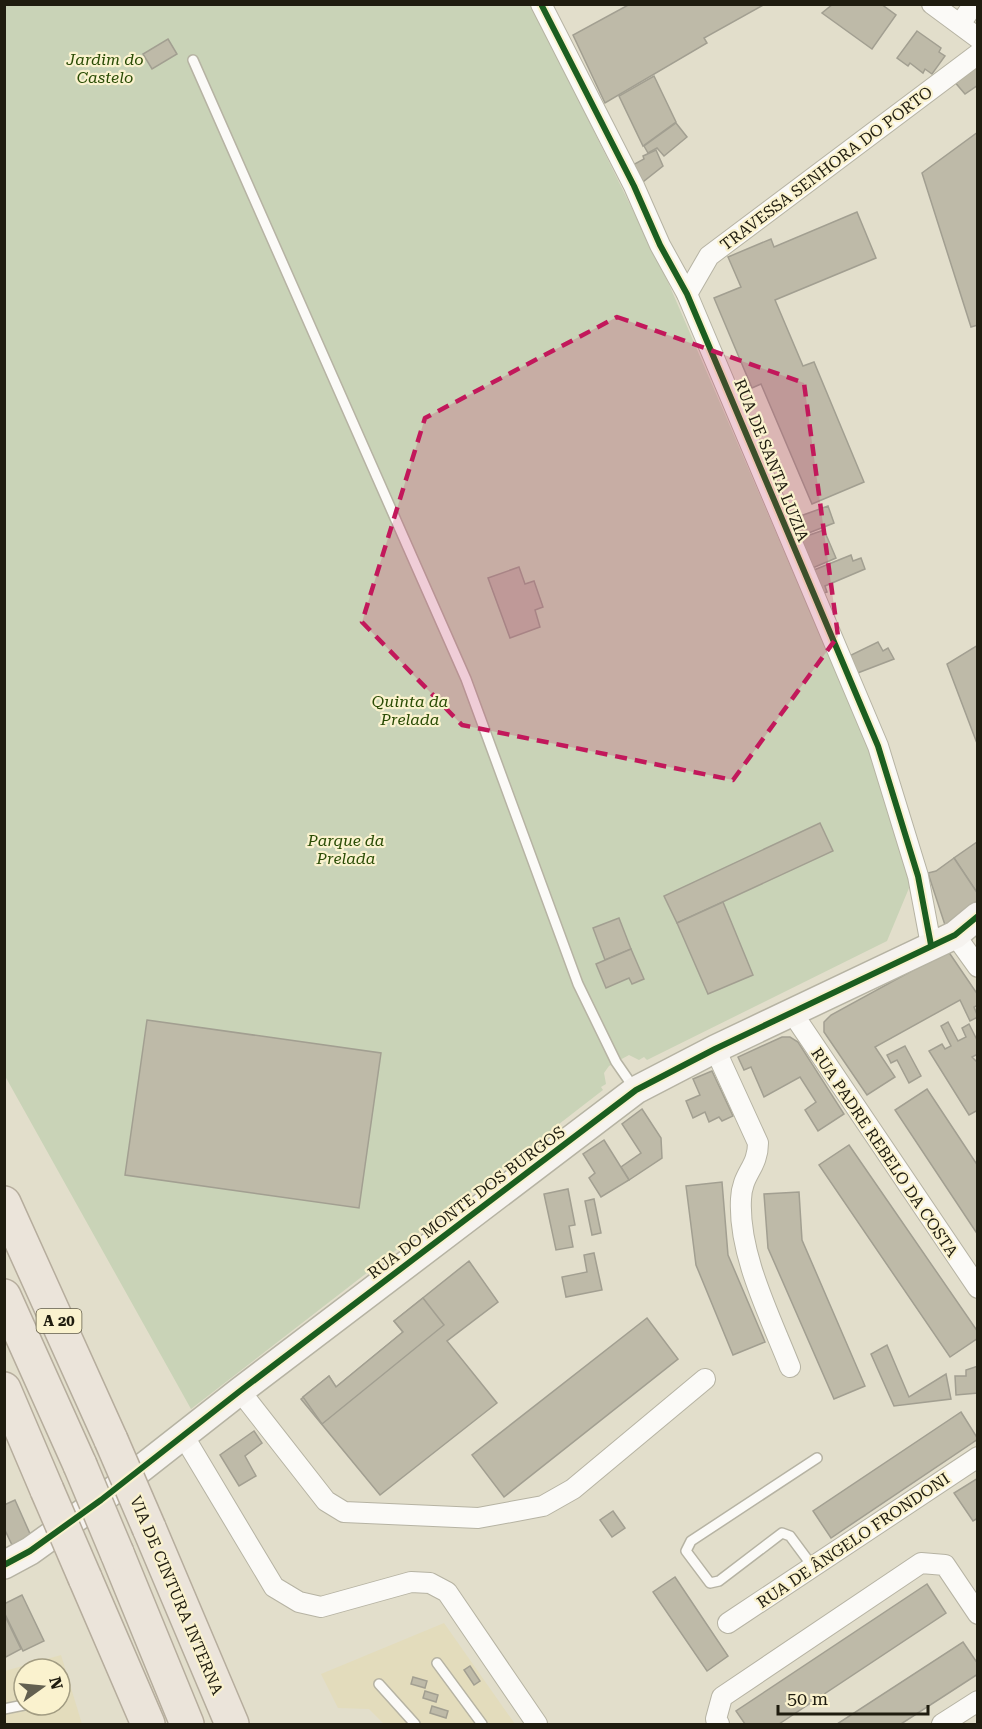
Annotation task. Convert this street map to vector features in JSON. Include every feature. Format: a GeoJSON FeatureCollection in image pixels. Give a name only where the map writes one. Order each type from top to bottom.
{"type":"FeatureCollection","features":[{"type":"Feature","properties":{"kind":"highway","name":"VIA DE CINTURA INTERNA"},"geometry":{"type":"LineString","coordinates":[[4,1203],[111,1440],[232,1725]]}},
{"type":"Feature","properties":{"kind":"highway","name":"A 20"},"geometry":{"type":"LineString","coordinates":[[4,1296],[80,1465],[187,1725]]}},
{"type":"Feature","properties":{"kind":"highway"},"geometry":{"type":"LineString","coordinates":[[4,1389],[148,1725]]}},
{"type":"Feature","properties":{"kind":"highway"},"geometry":{"type":"LineString","coordinates":[[117,1653],[135,1725]]}},
{"type":"Feature","properties":{"kind":"main road","name":"RUA DO MONTE DOS BURGOS"},"geometry":{"type":"LineString","coordinates":[[4,1565],[30,1551],[101,1500],[240,1391],[636,1090],[715,1049],[793,1014],[943,940],[978,916]]}},
{"type":"Feature","properties":{"kind":"street","name":"RUA DE SANTA LUZIA"},"geometry":{"type":"LineString","coordinates":[[541,4],[634,186],[660,245],[687,294],[878,746],[918,876],[943,940],[978,967]]}},
{"type":"Feature","properties":{"kind":"street"},"geometry":{"type":"LineString","coordinates":[[932,4],[978,38]]}},
{"type":"Feature","properties":{"kind":"street"},"geometry":{"type":"LineString","coordinates":[[960,24],[974,4]]}},
{"type":"Feature","properties":{"kind":"street","name":"TRAVESSA SENHORA DO PORTO"},"geometry":{"type":"LineString","coordinates":[[687,294],[709,256],[978,54]]}},
{"type":"Feature","properties":{"kind":"street","name":"RUA PADRE REBELO DA COSTA"},"geometry":{"type":"LineString","coordinates":[[793,1014],[978,1288]]}},
{"type":"Feature","properties":{"kind":"street"},"geometry":{"type":"LineString","coordinates":[[715,1049],[758,1143],[758,1158],[742,1181],[740,1202],[754,1275],[790,1367]]}},
{"type":"Feature","properties":{"kind":"street"},"geometry":{"type":"LineString","coordinates":[[240,1391],[326,1501],[344,1512],[478,1518],[543,1506],[573,1489],[705,1379]]}},
{"type":"Feature","properties":{"kind":"street"},"geometry":{"type":"LineString","coordinates":[[183,1435],[274,1587],[299,1602],[321,1607],[411,1582],[430,1583],[447,1592],[537,1725]]}},
{"type":"Feature","properties":{"kind":"street","name":"RUA DE ÂNGELO FRONDONI"},"geometry":{"type":"LineString","coordinates":[[728,1623],[978,1457]]}},
{"type":"Feature","properties":{"kind":"street"},"geometry":{"type":"LineString","coordinates":[[719,1725],[716,1719],[722,1697],[921,1563],[945,1565],[978,1614]]}},
{"type":"Feature","properties":{"kind":"street"},"geometry":{"type":"LineString","coordinates":[[942,1725],[978,1701]]}},
{"type":"Feature","properties":{"kind":"lane"},"geometry":{"type":"LineString","coordinates":[[193,60],[466,679],[578,984],[616,1062],[636,1090]]}},
{"type":"Feature","properties":{"kind":"lane"},"geometry":{"type":"LineString","coordinates":[[813,1567],[790,1536],[782,1533],[719,1581],[710,1583],[687,1551],[691,1540],[817,1458]]}},
{"type":"Feature","properties":{"kind":"lane"},"geometry":{"type":"LineString","coordinates":[[437,1663],[482,1725]]}},
{"type":"Feature","properties":{"kind":"lane"},"geometry":{"type":"LineString","coordinates":[[379,1684],[415,1725]]}},
{"type":"Feature","properties":{"kind":"highlighted area"},"geometry":{"type":"Polygon","coordinates":[[[617,317],[804,383],[838,636],[733,780],[462,725],[362,622],[425,418],[617,317]]]}},
{"type":"Feature","properties":{"kind":"shaded area"},"geometry":{"type":"Polygon","coordinates":[[[444,1623],[515,1724],[384,1724],[369,1709],[338,1708],[321,1674],[444,1623]]]}},
{"type":"Feature","properties":{"kind":"shaded area"},"geometry":{"type":"Polygon","coordinates":[[[12,1669],[12,1717],[72,1717],[72,1691],[82,1724],[5,1724],[5,1671],[12,1669]]]}},
{"type":"Feature","properties":{"kind":"green space","name":"Quinta da Prelada"},"geometry":{"type":"Polygon","coordinates":[[[5,5],[532,5],[668,282],[801,591],[872,744],[914,876],[887,941],[647,1060],[644,1057],[639,1060],[629,1055],[609,1066],[604,1073],[606,1084],[601,1087],[603,1090],[191,1409],[5,1076],[5,5]]]}},
{"type":"Feature","properties":{"kind":"building"},"geometry":{"type":"Polygon","coordinates":[[[630,4],[765,4],[704,38],[707,43],[605,103],[573,35],[630,4]]]}},
{"type":"Feature","properties":{"kind":"building"},"geometry":{"type":"Polygon","coordinates":[[[833,4],[881,4],[896,15],[872,49],[822,13],[833,4]]]}},
{"type":"Feature","properties":{"kind":"building"},"geometry":{"type":"Polygon","coordinates":[[[917,31],[941,48],[939,52],[945,56],[932,74],[925,69],[923,73],[910,63],[908,66],[897,58],[917,31]]]}},
{"type":"Feature","properties":{"kind":"building"},"geometry":{"type":"Polygon","coordinates":[[[168,39],[177,54],[152,69],[143,54],[168,39]]]}},
{"type":"Feature","properties":{"kind":"building"},"geometry":{"type":"Polygon","coordinates":[[[978,60],[978,85],[965,94],[953,80],[978,60]]]}},
{"type":"Feature","properties":{"kind":"building"},"geometry":{"type":"Polygon","coordinates":[[[654,76],[676,122],[643,146],[619,96],[654,76]]]}},
{"type":"Feature","properties":{"kind":"building"},"geometry":{"type":"Polygon","coordinates":[[[676,123],[687,137],[664,156],[657,148],[648,153],[644,146],[676,123]]]}},
{"type":"Feature","properties":{"kind":"building"},"geometry":{"type":"Polygon","coordinates":[[[978,132],[978,325],[971,327],[922,173],[978,132]]]}},
{"type":"Feature","properties":{"kind":"building"},"geometry":{"type":"Polygon","coordinates":[[[656,150],[663,166],[639,185],[631,166],[644,159],[643,156],[656,150]]]}},
{"type":"Feature","properties":{"kind":"building"},"geometry":{"type":"Polygon","coordinates":[[[857,212],[876,258],[775,300],[803,366],[814,362],[864,482],[812,504],[761,384],[752,388],[714,298],[741,287],[728,257],[771,239],[774,247],[857,212]]]}},
{"type":"Feature","properties":{"kind":"building"},"geometry":{"type":"Polygon","coordinates":[[[828,506],[834,523],[801,536],[792,519],[828,506]]]}},
{"type":"Feature","properties":{"kind":"building"},"geometry":{"type":"Polygon","coordinates":[[[824,530],[836,558],[808,570],[795,540],[824,530]]]}},
{"type":"Feature","properties":{"kind":"building"},"geometry":{"type":"Polygon","coordinates":[[[851,555],[853,561],[861,558],[865,569],[825,586],[827,592],[818,595],[809,572],[851,555]]]}},
{"type":"Feature","properties":{"kind":"building"},"geometry":{"type":"Polygon","coordinates":[[[519,567],[525,584],[534,581],[543,607],[535,610],[540,627],[510,638],[488,578],[519,567]]]}},
{"type":"Feature","properties":{"kind":"building"},"geometry":{"type":"Polygon","coordinates":[[[878,642],[883,651],[888,648],[894,659],[855,674],[847,657],[878,642]]]}},
{"type":"Feature","properties":{"kind":"building"},"geometry":{"type":"Polygon","coordinates":[[[978,645],[978,746],[947,664],[978,645]]]}},
{"type":"Feature","properties":{"kind":"building"},"geometry":{"type":"Polygon","coordinates":[[[820,823],[833,851],[677,923],[664,896],[820,823]]]}},
{"type":"Feature","properties":{"kind":"building"},"geometry":{"type":"Polygon","coordinates":[[[978,842],[978,894],[954,858],[978,842]]]}},
{"type":"Feature","properties":{"kind":"building"},"geometry":{"type":"Polygon","coordinates":[[[954,858],[978,894],[978,900],[945,925],[928,873],[936,871],[954,858]]]}},
{"type":"Feature","properties":{"kind":"building"},"geometry":{"type":"Polygon","coordinates":[[[723,902],[753,975],[708,994],[677,923],[723,902]]]}},
{"type":"Feature","properties":{"kind":"building"},"geometry":{"type":"Polygon","coordinates":[[[619,918],[631,949],[605,960],[593,928],[619,918]]]}},
{"type":"Feature","properties":{"kind":"building"},"geometry":{"type":"Polygon","coordinates":[[[631,949],[644,979],[632,984],[629,978],[606,988],[596,964],[631,949]]]}},
{"type":"Feature","properties":{"kind":"building"},"geometry":{"type":"Polygon","coordinates":[[[948,951],[978,995],[978,1005],[974,1007],[978,1017],[970,1021],[960,1000],[875,1047],[895,1077],[867,1095],[824,1032],[824,1022],[831,1015],[948,951]]]}},
{"type":"Feature","properties":{"kind":"building"},"geometry":{"type":"Polygon","coordinates":[[[147,1020],[381,1053],[359,1208],[125,1175],[147,1020]]]}},
{"type":"Feature","properties":{"kind":"building"},"geometry":{"type":"Polygon","coordinates":[[[948,1022],[958,1041],[966,1037],[962,1028],[969,1024],[978,1042],[978,1054],[972,1057],[978,1063],[978,1110],[969,1115],[929,1051],[942,1044],[945,1049],[951,1046],[941,1026],[948,1022]]]}},
{"type":"Feature","properties":{"kind":"building"},"geometry":{"type":"Polygon","coordinates":[[[782,1037],[790,1037],[798,1042],[844,1114],[818,1131],[805,1110],[816,1102],[800,1077],[764,1097],[751,1067],[744,1070],[738,1057],[782,1037]]]}},
{"type":"Feature","properties":{"kind":"building"},"geometry":{"type":"Polygon","coordinates":[[[905,1046],[921,1076],[909,1083],[897,1060],[891,1063],[887,1055],[905,1046]]]}},
{"type":"Feature","properties":{"kind":"building"},"geometry":{"type":"Polygon","coordinates":[[[712,1071],[733,1116],[722,1121],[719,1117],[709,1122],[705,1112],[693,1118],[686,1101],[700,1095],[693,1079],[712,1071]]]}},
{"type":"Feature","properties":{"kind":"building"},"geometry":{"type":"Polygon","coordinates":[[[927,1089],[978,1166],[978,1235],[895,1110],[927,1089]]]}},
{"type":"Feature","properties":{"kind":"building"},"geometry":{"type":"Polygon","coordinates":[[[642,1109],[661,1138],[662,1158],[629,1180],[621,1167],[641,1153],[622,1124],[642,1109]]]}},
{"type":"Feature","properties":{"kind":"building"},"geometry":{"type":"Polygon","coordinates":[[[604,1140],[629,1180],[601,1197],[589,1178],[595,1173],[583,1154],[604,1140]]]}},
{"type":"Feature","properties":{"kind":"building"},"geometry":{"type":"Polygon","coordinates":[[[849,1145],[978,1332],[978,1338],[950,1357],[819,1165],[849,1145]]]}},
{"type":"Feature","properties":{"kind":"building"},"geometry":{"type":"Polygon","coordinates":[[[722,1182],[728,1255],[765,1342],[733,1355],[696,1265],[686,1186],[722,1182]]]}},
{"type":"Feature","properties":{"kind":"building"},"geometry":{"type":"Polygon","coordinates":[[[568,1189],[575,1225],[569,1226],[573,1247],[556,1250],[544,1194],[568,1189]]]}},
{"type":"Feature","properties":{"kind":"building"},"geometry":{"type":"Polygon","coordinates":[[[799,1192],[802,1240],[865,1386],[834,1399],[768,1248],[764,1194],[799,1192]]]}},
{"type":"Feature","properties":{"kind":"building"},"geometry":{"type":"Polygon","coordinates":[[[594,1199],[601,1233],[592,1235],[585,1201],[594,1199]]]}},
{"type":"Feature","properties":{"kind":"building"},"geometry":{"type":"Polygon","coordinates":[[[594,1253],[602,1290],[566,1297],[562,1277],[587,1272],[584,1255],[594,1253]]]}},
{"type":"Feature","properties":{"kind":"building"},"geometry":{"type":"Polygon","coordinates":[[[469,1261],[498,1302],[447,1341],[497,1403],[380,1495],[301,1399],[329,1376],[336,1387],[403,1332],[394,1321],[469,1261]]]}},
{"type":"Feature","properties":{"kind":"building"},"geometry":{"type":"Polygon","coordinates":[[[423,1298],[444,1325],[322,1424],[303,1397],[329,1376],[336,1387],[403,1332],[394,1321],[423,1298]]]}},
{"type":"Feature","properties":{"kind":"building"},"geometry":{"type":"Polygon","coordinates":[[[647,1318],[678,1359],[504,1497],[472,1455],[647,1318]]]}},
{"type":"Feature","properties":{"kind":"building"},"geometry":{"type":"Polygon","coordinates":[[[887,1345],[909,1397],[946,1374],[951,1399],[894,1406],[871,1354],[887,1345]]]}},
{"type":"Feature","properties":{"kind":"building"},"geometry":{"type":"Polygon","coordinates":[[[978,1366],[978,1393],[956,1395],[955,1376],[966,1376],[966,1370],[978,1366]]]}},
{"type":"Feature","properties":{"kind":"building"},"geometry":{"type":"Polygon","coordinates":[[[961,1412],[978,1439],[831,1538],[813,1511],[961,1412]]]}},
{"type":"Feature","properties":{"kind":"building"},"geometry":{"type":"Polygon","coordinates":[[[254,1431],[262,1443],[245,1456],[256,1476],[239,1486],[220,1455],[254,1431]]]}},
{"type":"Feature","properties":{"kind":"building"},"geometry":{"type":"Polygon","coordinates":[[[978,1478],[978,1518],[973,1521],[954,1493],[978,1478]]]}},
{"type":"Feature","properties":{"kind":"building"},"geometry":{"type":"Polygon","coordinates":[[[15,1500],[31,1536],[12,1545],[4,1528],[4,1505],[15,1500]]]}},
{"type":"Feature","properties":{"kind":"building"},"geometry":{"type":"Polygon","coordinates":[[[613,1511],[625,1528],[612,1537],[600,1520],[613,1511]]]}},
{"type":"Feature","properties":{"kind":"building"},"geometry":{"type":"Polygon","coordinates":[[[675,1577],[728,1656],[707,1671],[653,1592],[675,1577]]]}},
{"type":"Feature","properties":{"kind":"building"},"geometry":{"type":"Polygon","coordinates":[[[927,1584],[946,1613],[779,1724],[745,1724],[736,1711],[927,1584]]]}},
{"type":"Feature","properties":{"kind":"building"},"geometry":{"type":"Polygon","coordinates":[[[22,1595],[44,1641],[23,1651],[4,1612],[4,1604],[22,1595]]]}},
{"type":"Feature","properties":{"kind":"building"},"geometry":{"type":"Polygon","coordinates":[[[4,1614],[21,1649],[4,1658],[4,1614]]]}},
{"type":"Feature","properties":{"kind":"building"},"geometry":{"type":"Polygon","coordinates":[[[963,1642],[978,1664],[978,1674],[901,1724],[837,1724],[963,1642]]]}},
{"type":"Feature","properties":{"kind":"building"},"geometry":{"type":"Polygon","coordinates":[[[470,1666],[480,1681],[474,1685],[464,1670],[470,1666]]]}},
{"type":"Feature","properties":{"kind":"building"},"geometry":{"type":"Polygon","coordinates":[[[413,1677],[427,1681],[425,1688],[411,1684],[413,1677]]]}},
{"type":"Feature","properties":{"kind":"building"},"geometry":{"type":"Polygon","coordinates":[[[425,1691],[438,1695],[436,1702],[423,1698],[425,1691]]]}},
{"type":"Feature","properties":{"kind":"building"},"geometry":{"type":"Polygon","coordinates":[[[432,1706],[448,1711],[446,1718],[430,1713],[432,1706]]]}},
{"type":"Feature","properties":{"kind":"cycle path"},"geometry":{"type":"LineString","coordinates":[[541,4],[634,186],[660,245],[687,294],[878,746],[918,876],[931,945]]}},
{"type":"Feature","properties":{"kind":"cycle path"},"geometry":{"type":"LineString","coordinates":[[4,1565],[30,1551],[101,1500],[240,1391],[636,1090],[715,1049],[955,935],[978,916]]}},
{"type":"Feature","properties":{"kind":"park label","name":"Jardim do Castelo"},"geometry":{"type":"Point","coordinates":[105,68]}},
{"type":"Feature","properties":{"kind":"park label","name":"Parque da Prelada"},"geometry":{"type":"Point","coordinates":[346,849]}}]}
